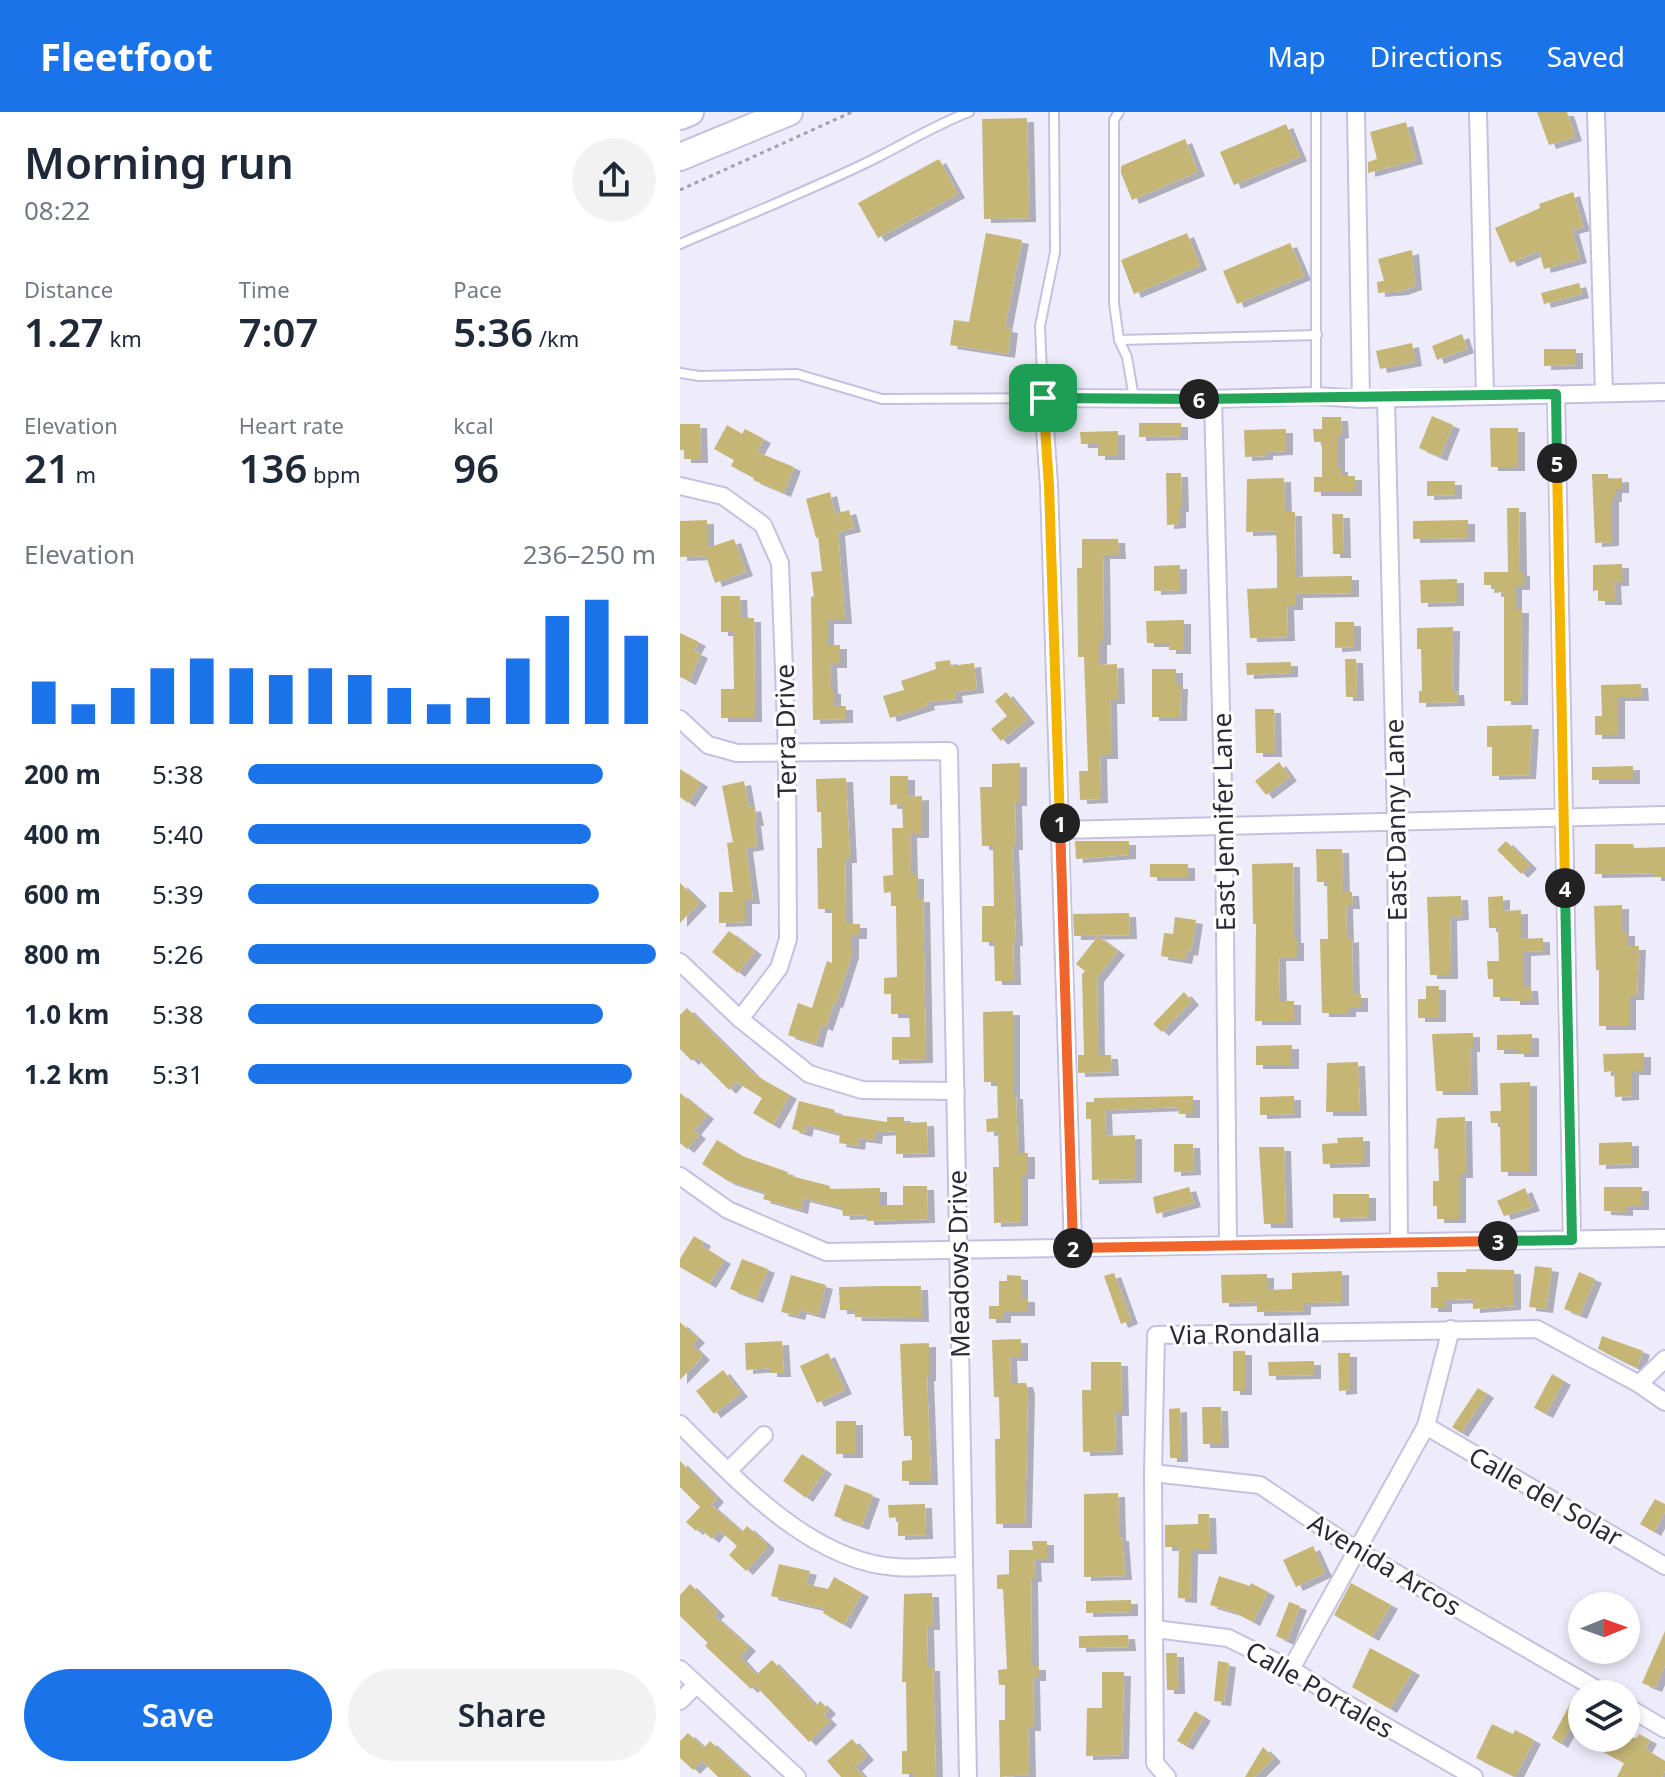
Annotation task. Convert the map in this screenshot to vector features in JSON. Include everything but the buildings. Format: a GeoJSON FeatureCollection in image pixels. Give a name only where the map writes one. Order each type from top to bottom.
{"type":"FeatureCollection","features":[{"type":"Feature","properties":{"kind":"main road"},"geometry":{"type":"LineString","coordinates":[[680,116],[690,112]]}},
{"type":"Feature","properties":{"kind":"main road"},"geometry":{"type":"LineString","coordinates":[[680,157],[789,112]]}},
{"type":"Feature","properties":{"kind":"street"},"geometry":{"type":"LineString","coordinates":[[1356,112],[1361,399]]}},
{"type":"Feature","properties":{"kind":"street"},"geometry":{"type":"LineString","coordinates":[[1478,112],[1485,396]]}},
{"type":"Feature","properties":{"kind":"street"},"geometry":{"type":"LineString","coordinates":[[1596,112],[1604,393]]}},
{"type":"Feature","properties":{"kind":"street"},"geometry":{"type":"LineString","coordinates":[[1073,1248],[1049,486],[1043,398],[1316,396],[1361,399],[1665,392]]}},
{"type":"Feature","properties":{"kind":"street"},"geometry":{"type":"LineString","coordinates":[[1556,394],[1572,1240]]}},
{"type":"Feature","properties":{"kind":"street","name":"East Danny Lane"},"geometry":{"type":"LineString","coordinates":[[1386,398],[1396,822],[1399,1242]]}},
{"type":"Feature","properties":{"kind":"street","name":"East Jennifer Lane"},"geometry":{"type":"LineString","coordinates":[[1213,399],[1224,826],[1228,1245]]}},
{"type":"Feature","properties":{"kind":"street","name":"Terra Drive"},"geometry":{"type":"LineString","coordinates":[[680,486],[723,496],[763,525],[780,563],[787,752],[788,939],[779,968],[740,1019]]}},
{"type":"Feature","properties":{"kind":"street"},"geometry":{"type":"LineString","coordinates":[[680,719],[708,745],[737,753],[787,752]]}},
{"type":"Feature","properties":{"kind":"street","name":"Meadows Drive"},"geometry":{"type":"LineString","coordinates":[[787,752],[949,751],[968,1777]]}},
{"type":"Feature","properties":{"kind":"street"},"geometry":{"type":"LineString","coordinates":[[1060,830],[1665,815]]}},
{"type":"Feature","properties":{"kind":"street"},"geometry":{"type":"LineString","coordinates":[[680,962],[740,1019],[809,1074],[862,1090],[956,1091]]}},
{"type":"Feature","properties":{"kind":"street"},"geometry":{"type":"LineString","coordinates":[[680,1176],[728,1210],[826,1252],[1665,1238]]}},
{"type":"Feature","properties":{"kind":"street"},"geometry":{"type":"LineString","coordinates":[[1291,1669],[1426,1426],[1451,1329]]}},
{"type":"Feature","properties":{"kind":"street","name":"Via Rondalla"},"geometry":{"type":"LineString","coordinates":[[1167,1777],[1155,1763],[1153,1473],[1156,1335],[1537,1329],[1639,1384],[1665,1402]]}},
{"type":"Feature","properties":{"kind":"street"},"geometry":{"type":"LineString","coordinates":[[1639,1384],[1665,1359]]}},
{"type":"Feature","properties":{"kind":"street"},"geometry":{"type":"LineString","coordinates":[[680,1424],[728,1471],[796,1529],[842,1555],[893,1567],[963,1566]]}},
{"type":"Feature","properties":{"kind":"street","name":"Calle del Solar"},"geometry":{"type":"LineString","coordinates":[[1426,1426],[1665,1566]]}},
{"type":"Feature","properties":{"kind":"street"},"geometry":{"type":"LineString","coordinates":[[728,1471],[764,1435]]}},
{"type":"Feature","properties":{"kind":"street","name":"Avenida Arcos"},"geometry":{"type":"LineString","coordinates":[[1153,1473],[1260,1485],[1356,1550],[1581,1680]]}},
{"type":"Feature","properties":{"kind":"street","name":"Calle Portales"},"geometry":{"type":"LineString","coordinates":[[1155,1629],[1228,1638],[1291,1669],[1474,1777]]}},
{"type":"Feature","properties":{"kind":"street"},"geometry":{"type":"LineString","coordinates":[[680,1669],[797,1777]]}},
{"type":"Feature","properties":{"kind":"street"},"geometry":{"type":"LineString","coordinates":[[680,1701],[696,1685]]}},
{"type":"Feature","properties":{"kind":"street"},"geometry":{"type":"LineString","coordinates":[[1640,1714],[1665,1729]]}},
{"type":"Feature","properties":{"kind":"lane"},"geometry":{"type":"LineString","coordinates":[[680,244],[831,179],[932,127],[969,112]]}},
{"type":"Feature","properties":{"kind":"lane"},"geometry":{"type":"LineString","coordinates":[[680,373],[699,376],[797,374],[882,399],[1043,398],[1040,326],[1055,252],[1054,112]]}},
{"type":"Feature","properties":{"kind":"lane"},"geometry":{"type":"LineString","coordinates":[[1119,112],[1114,120],[1114,303],[1119,340],[1127,357],[1134,398]]}},
{"type":"Feature","properties":{"kind":"lane"},"geometry":{"type":"LineString","coordinates":[[1316,112],[1316,396]]}},
{"type":"Feature","properties":{"kind":"lane"},"geometry":{"type":"LineString","coordinates":[[1119,340],[1317,335]]}},
{"type":"Feature","properties":{"kind":"path"},"geometry":{"type":"LineString","coordinates":[[680,190],[852,112]]}},
{"type":"Feature","properties":{"kind":"route"},"geometry":{"type":"LineString","coordinates":[[1556,394],[1572,1240],[1073,1248],[1048,441],[1043,398],[1316,396],[1361,399],[1556,394]]}}]}
